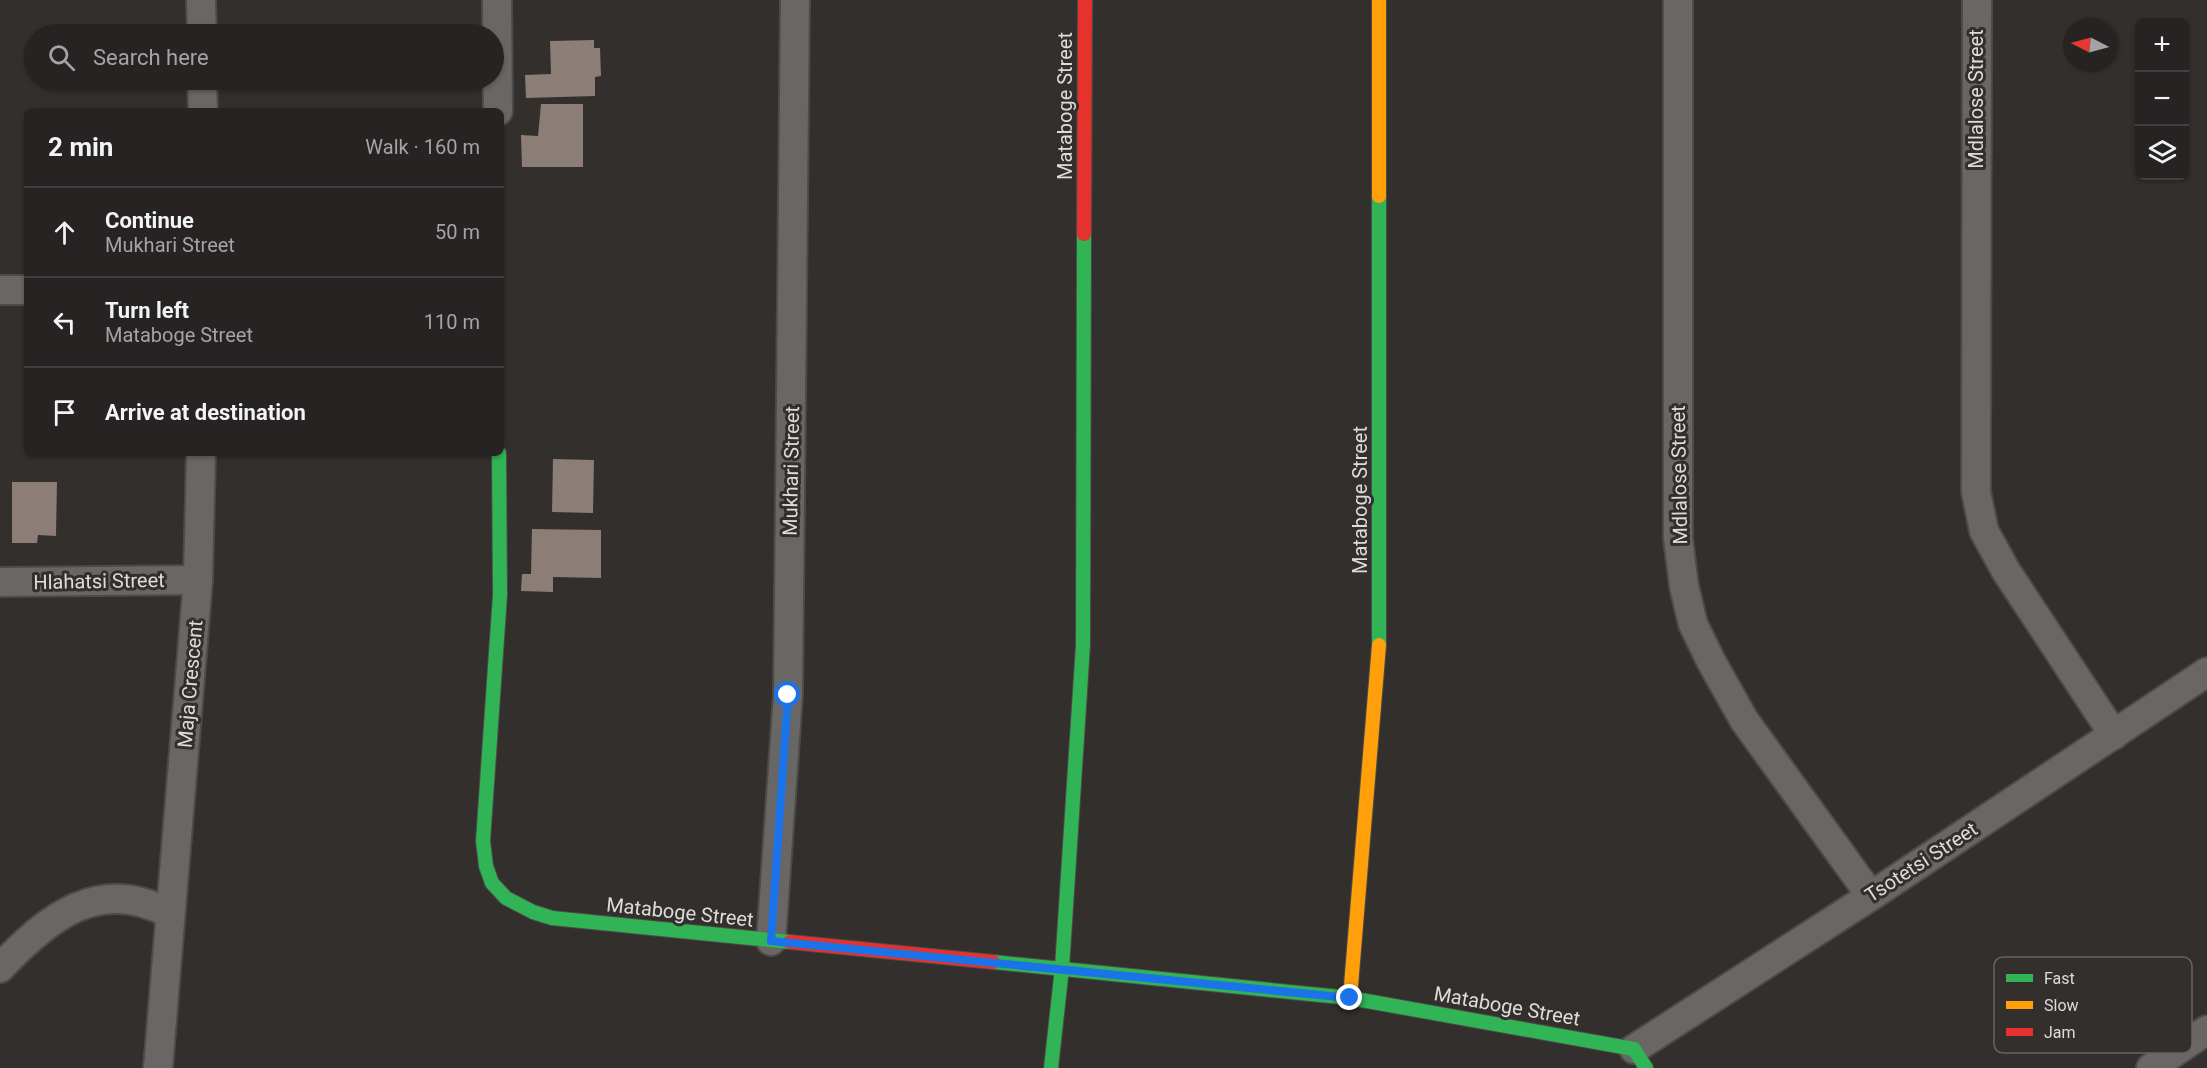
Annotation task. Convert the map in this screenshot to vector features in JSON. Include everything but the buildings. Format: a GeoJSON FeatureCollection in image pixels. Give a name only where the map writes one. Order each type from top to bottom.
{"type":"FeatureCollection","features":[{"type":"Feature","properties":{"kind":"street"},"geometry":{"type":"LineString","coordinates":[[201,0],[202,24]]}},
{"type":"Feature","properties":{"kind":"street"},"geometry":{"type":"LineString","coordinates":[[497,0],[497,24]]}},
{"type":"Feature","properties":{"kind":"street","name":"Mukhari Street"},"geometry":{"type":"LineString","coordinates":[[771,941],[788,695],[795,0]]}},
{"type":"Feature","properties":{"kind":"street","name":"Mataboge Street"},"geometry":{"type":"LineString","coordinates":[[1051,1068],[1062,968],[1083,645],[1085,0]]}},
{"type":"Feature","properties":{"kind":"street","name":"Mataboge Street"},"geometry":{"type":"LineString","coordinates":[[1350,998],[1380,635],[1379,0]]}},
{"type":"Feature","properties":{"kind":"street","name":"Mdlalose Street"},"geometry":{"type":"LineString","coordinates":[[1678,0],[1678,538],[1684,586],[1693,624],[1744,720],[1871,896]]}},
{"type":"Feature","properties":{"kind":"street","name":"Mdlalose Street"},"geometry":{"type":"LineString","coordinates":[[1977,0],[1976,492],[1984,531],[2006,571],[2114,735]]}},
{"type":"Feature","properties":{"kind":"street"},"geometry":{"type":"LineString","coordinates":[[202,90],[202,108]]}},
{"type":"Feature","properties":{"kind":"street"},"geometry":{"type":"LineString","coordinates":[[498,90],[498,108]]}},
{"type":"Feature","properties":{"kind":"street"},"geometry":{"type":"LineString","coordinates":[[0,290],[24,290]]}},
{"type":"Feature","properties":{"kind":"street","name":"Maja Crescent"},"geometry":{"type":"LineString","coordinates":[[158,1068],[198,580],[201,456]]}},
{"type":"Feature","properties":{"kind":"street","name":"Mataboge Street"},"geometry":{"type":"LineString","coordinates":[[499,456],[500,595],[483,841],[488,875],[503,896],[528,912],[552,918],[771,941],[1350,998],[1640,1058]]}},
{"type":"Feature","properties":{"kind":"street","name":"Hlahatsi Street"},"geometry":{"type":"LineString","coordinates":[[0,582],[198,580]]}},
{"type":"Feature","properties":{"kind":"street","name":"Tsotetsi Street"},"geometry":{"type":"LineString","coordinates":[[1640,1058],[1871,896],[2207,672]]}},
{"type":"Feature","properties":{"kind":"street"},"geometry":{"type":"LineString","coordinates":[[0,968],[29,938],[54,919],[84,903],[122,897],[150,903],[170,914]]}},
{"type":"Feature","properties":{"kind":"street"},"geometry":{"type":"LineString","coordinates":[[2192,1040],[2207,1030]]}},
{"type":"Feature","properties":{"kind":"street"},"geometry":{"type":"LineString","coordinates":[[2151,1068],[2173,1053]]}},
{"type":"Feature","properties":{"kind":"traffic: fast"},"geometry":{"type":"LineString","coordinates":[[1379,196],[1379,645]]}},
{"type":"Feature","properties":{"kind":"traffic: fast"},"geometry":{"type":"LineString","coordinates":[[1051,1068],[1062,968],[1083,645],[1084,234]]}},
{"type":"Feature","properties":{"kind":"traffic: fast"},"geometry":{"type":"LineString","coordinates":[[499,456],[500,595],[483,841],[486,866],[492,883],[506,898],[533,912],[552,918],[790,942]]}},
{"type":"Feature","properties":{"kind":"traffic: fast"},"geometry":{"type":"LineString","coordinates":[[993,962],[1350,998],[1634,1049],[1646,1068]]}},
{"type":"Feature","properties":{"kind":"traffic: slow"},"geometry":{"type":"LineString","coordinates":[[1379,0],[1379,196]]}},
{"type":"Feature","properties":{"kind":"traffic: slow"},"geometry":{"type":"LineString","coordinates":[[1350,998],[1379,645]]}},
{"type":"Feature","properties":{"kind":"traffic: jam"},"geometry":{"type":"LineString","coordinates":[[1084,234],[1085,0]]}},
{"type":"Feature","properties":{"kind":"traffic: jam"},"geometry":{"type":"LineString","coordinates":[[790,942],[993,962]]}},
{"type":"Feature","properties":{"kind":"route"},"geometry":{"type":"LineString","coordinates":[[788,695],[771,941],[1350,998]]}}]}
